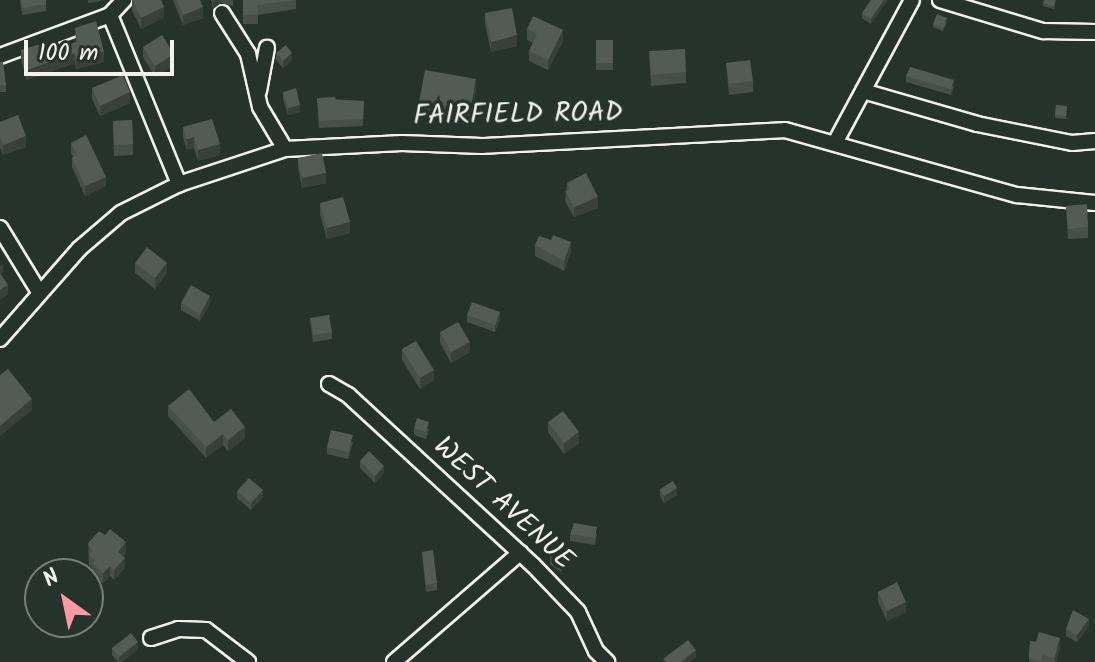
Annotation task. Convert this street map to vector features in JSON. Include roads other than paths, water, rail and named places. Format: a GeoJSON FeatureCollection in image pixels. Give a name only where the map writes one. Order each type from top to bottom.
{"type":"FeatureCollection","features":[{"type":"Feature","properties":{"kind":"street"},"geometry":{"type":"LineString","coordinates":[[0,56],[110,15],[124,0]]}},
{"type":"Feature","properties":{"kind":"street"},"geometry":{"type":"LineString","coordinates":[[835,143],[912,0]]}},
{"type":"Feature","properties":{"kind":"street"},"geometry":{"type":"LineString","coordinates":[[940,0],[1043,31],[1095,32]]}},
{"type":"Feature","properties":{"kind":"street"},"geometry":{"type":"LineString","coordinates":[[222,13],[248,54],[260,107],[285,149]]}},
{"type":"Feature","properties":{"kind":"street"},"geometry":{"type":"LineString","coordinates":[[110,15],[179,184]]}},
{"type":"Feature","properties":{"kind":"street"},"geometry":{"type":"LineString","coordinates":[[259,92],[267,48]]}},
{"type":"Feature","properties":{"kind":"street"},"geometry":{"type":"LineString","coordinates":[[863,91],[977,124],[1072,143],[1095,141]]}},
{"type":"Feature","properties":{"kind":"street","name":"FAIRFIELD ROAD"},"geometry":{"type":"LineString","coordinates":[[0,339],[39,292],[98,230],[121,213],[179,184],[285,149],[402,143],[482,146],[785,130],[1017,195],[1095,203]]}},
{"type":"Feature","properties":{"kind":"street"},"geometry":{"type":"LineString","coordinates":[[0,228],[39,292]]}},
{"type":"Feature","properties":{"kind":"street","name":"WEST AVENUE"},"geometry":{"type":"LineString","coordinates":[[329,384],[348,395],[520,553],[578,612],[596,651],[607,662]]}},
{"type":"Feature","properties":{"kind":"street"},"geometry":{"type":"LineString","coordinates":[[394,662],[520,553]]}},
{"type":"Feature","properties":{"kind":"street"},"geometry":{"type":"LineString","coordinates":[[151,638],[188,628],[206,630],[248,662]]}}]}
